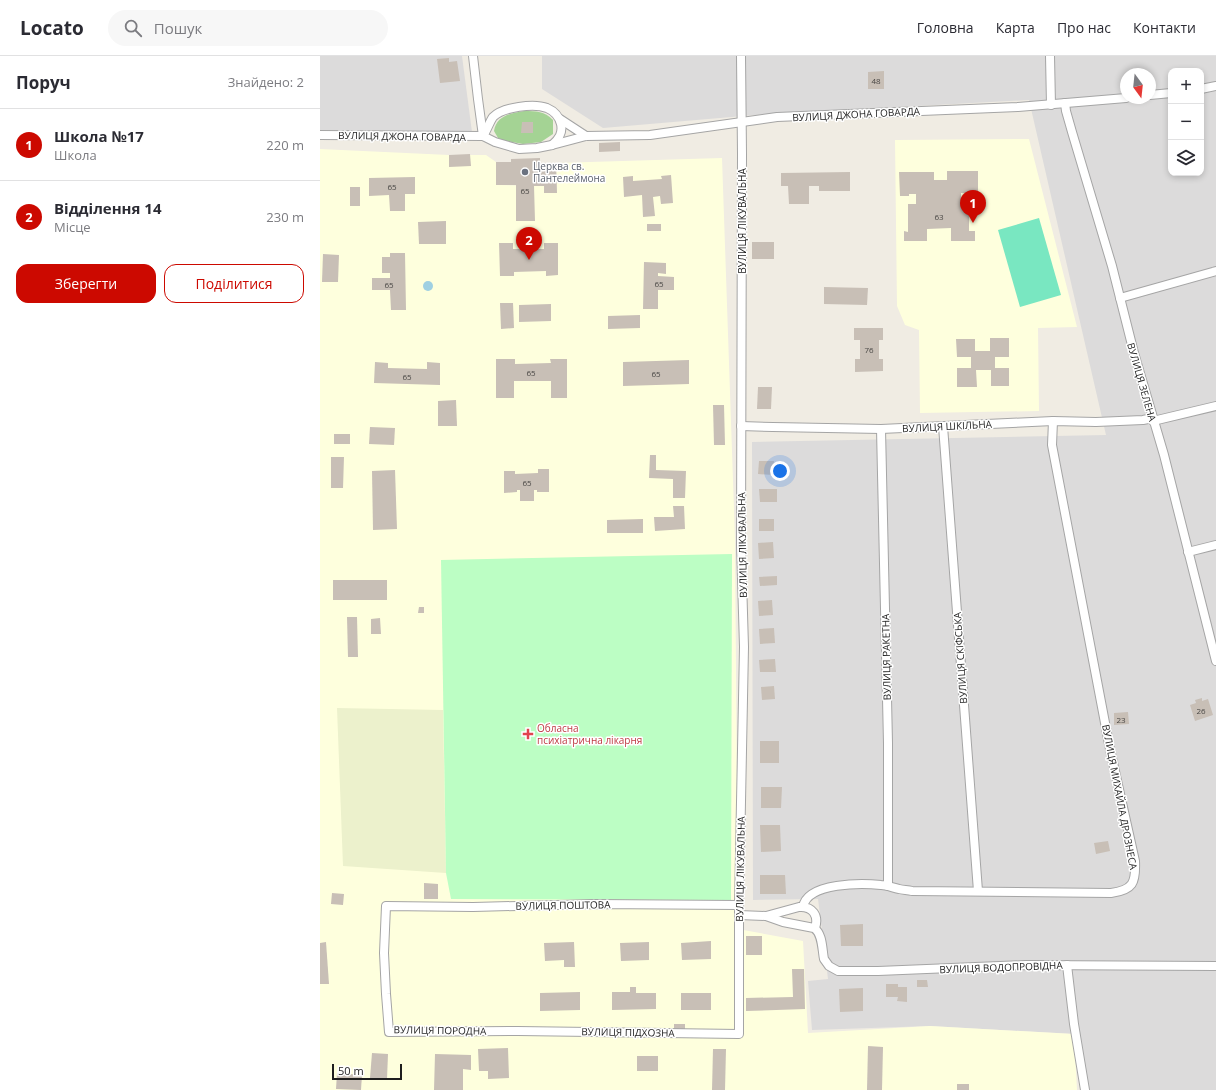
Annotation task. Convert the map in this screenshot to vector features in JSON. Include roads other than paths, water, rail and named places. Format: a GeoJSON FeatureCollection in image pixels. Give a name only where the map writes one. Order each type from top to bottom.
{"type":"FeatureCollection","features":[{"type":"Feature","properties":{"kind":"street"},"geometry":{"type":"LineString","coordinates":[[474,56],[483,136]]}},
{"type":"Feature","properties":{"kind":"street","name":"ВУЛИЦЯ ЛІКУВАЛЬНА"},"geometry":{"type":"LineString","coordinates":[[739,1034],[739,905],[744,647],[740,426],[741,56]]}},
{"type":"Feature","properties":{"kind":"street"},"geometry":{"type":"LineString","coordinates":[[1050,56],[1051,105]]}},
{"type":"Feature","properties":{"kind":"street"},"geometry":{"type":"LineString","coordinates":[[1204,88],[1216,86]]}},
{"type":"Feature","properties":{"kind":"street"},"geometry":{"type":"LineString","coordinates":[[1156,94],[1168,93]]}},
{"type":"Feature","properties":{"kind":"street","name":"ВУЛИЦЯ ДЖОНА ГОВАРДА"},"geometry":{"type":"LineString","coordinates":[[320,134],[483,136],[495,142],[519,149],[552,145],[586,136],[650,135],[777,117],[1018,107],[1120,98]]}},
{"type":"Feature","properties":{"kind":"street","name":"ВУЛИЦЯ ЗЕЛЕНА"},"geometry":{"type":"LineString","coordinates":[[1065,103],[1134,353],[1164,455],[1216,661]]}},
{"type":"Feature","properties":{"kind":"street"},"geometry":{"type":"LineString","coordinates":[[483,136],[494,117],[507,109],[519,106],[537,106],[547,108],[556,113],[560,119],[562,128],[561,133],[557,141],[552,145]]}},
{"type":"Feature","properties":{"kind":"street"},"geometry":{"type":"LineString","coordinates":[[560,119],[586,136]]}},
{"type":"Feature","properties":{"kind":"street"},"geometry":{"type":"LineString","coordinates":[[489,127],[495,142]]}},
{"type":"Feature","properties":{"kind":"street"},"geometry":{"type":"LineString","coordinates":[[1120,298],[1216,271]]}},
{"type":"Feature","properties":{"kind":"street","name":"ВУЛИЦЯ ШКІЛЬНА"},"geometry":{"type":"LineString","coordinates":[[740,426],[846,427],[881,429],[1053,421],[1096,422],[1153,420],[1216,406]]}},
{"type":"Feature","properties":{"kind":"street","name":"ВУЛИЦЯ МИХАЙЛА ДРОЗНЕСА"},"geometry":{"type":"LineString","coordinates":[[803,907],[805,901],[810,895],[824,888],[838,885],[882,885],[912,891],[1111,893],[1128,888],[1132,884],[1136,874],[1135,861],[1110,749],[1052,445],[1053,421]]}},
{"type":"Feature","properties":{"kind":"street","name":"ВУЛИЦЯ СКІФСЬКА"},"geometry":{"type":"LineString","coordinates":[[943,426],[978,891]]}},
{"type":"Feature","properties":{"kind":"street","name":"ВУЛИЦЯ РАКЕТНА"},"geometry":{"type":"LineString","coordinates":[[881,429],[888,743],[888,886]]}},
{"type":"Feature","properties":{"kind":"street"},"geometry":{"type":"LineString","coordinates":[[1188,552],[1216,544]]}},
{"type":"Feature","properties":{"kind":"street","name":"ВУЛИЦЯ ПОШТОВА"},"geometry":{"type":"LineString","coordinates":[[386,906],[473,907],[594,904],[739,905]]}},
{"type":"Feature","properties":{"kind":"street","name":"ВУЛИЦЯ ПОРОДНА"},"geometry":{"type":"LineString","coordinates":[[386,906],[384,953],[389,1032],[518,1031]]}},
{"type":"Feature","properties":{"kind":"street"},"geometry":{"type":"LineString","coordinates":[[766,916],[803,907]]}},
{"type":"Feature","properties":{"kind":"street","name":"ВУЛИЦЯ ВОДОПРОВІДНА"},"geometry":{"type":"LineString","coordinates":[[803,907],[809,908],[813,911],[817,923],[815,928],[819,933],[824,959],[829,966],[838,971],[886,971],[1026,965],[1216,966]]}},
{"type":"Feature","properties":{"kind":"street"},"geometry":{"type":"LineString","coordinates":[[739,915],[766,916],[783,922],[815,928]]}},
{"type":"Feature","properties":{"kind":"street"},"geometry":{"type":"LineString","coordinates":[[1067,965],[1074,1024],[1085,1090]]}},
{"type":"Feature","properties":{"kind":"street","name":"ВУЛИЦЯ ПІДХОЗНА"},"geometry":{"type":"LineString","coordinates":[[518,1031],[739,1034]]}},
{"type":"Feature","properties":{"kind":"water"},"geometry":{"type":"Polygon","coordinates":[[[426,281],[430,281],[433,286],[430,291],[426,291],[423,288],[423,284],[426,281]]]}},
{"type":"Feature","properties":{"kind":"place","name":"Церква св. Пантелеймона"},"geometry":{"type":"Point","coordinates":[525,172]}},
{"type":"Feature","properties":{"kind":"place","name":"Школа №17"},"geometry":{"type":"Point","coordinates":[973,223]}},
{"type":"Feature","properties":{"kind":"place","name":"Відділення 14"},"geometry":{"type":"Point","coordinates":[529,260]}},
{"type":"Feature","properties":{"kind":"place","name":"Обласна психіатрична лікарня"},"geometry":{"type":"Point","coordinates":[528,734]}}]}
